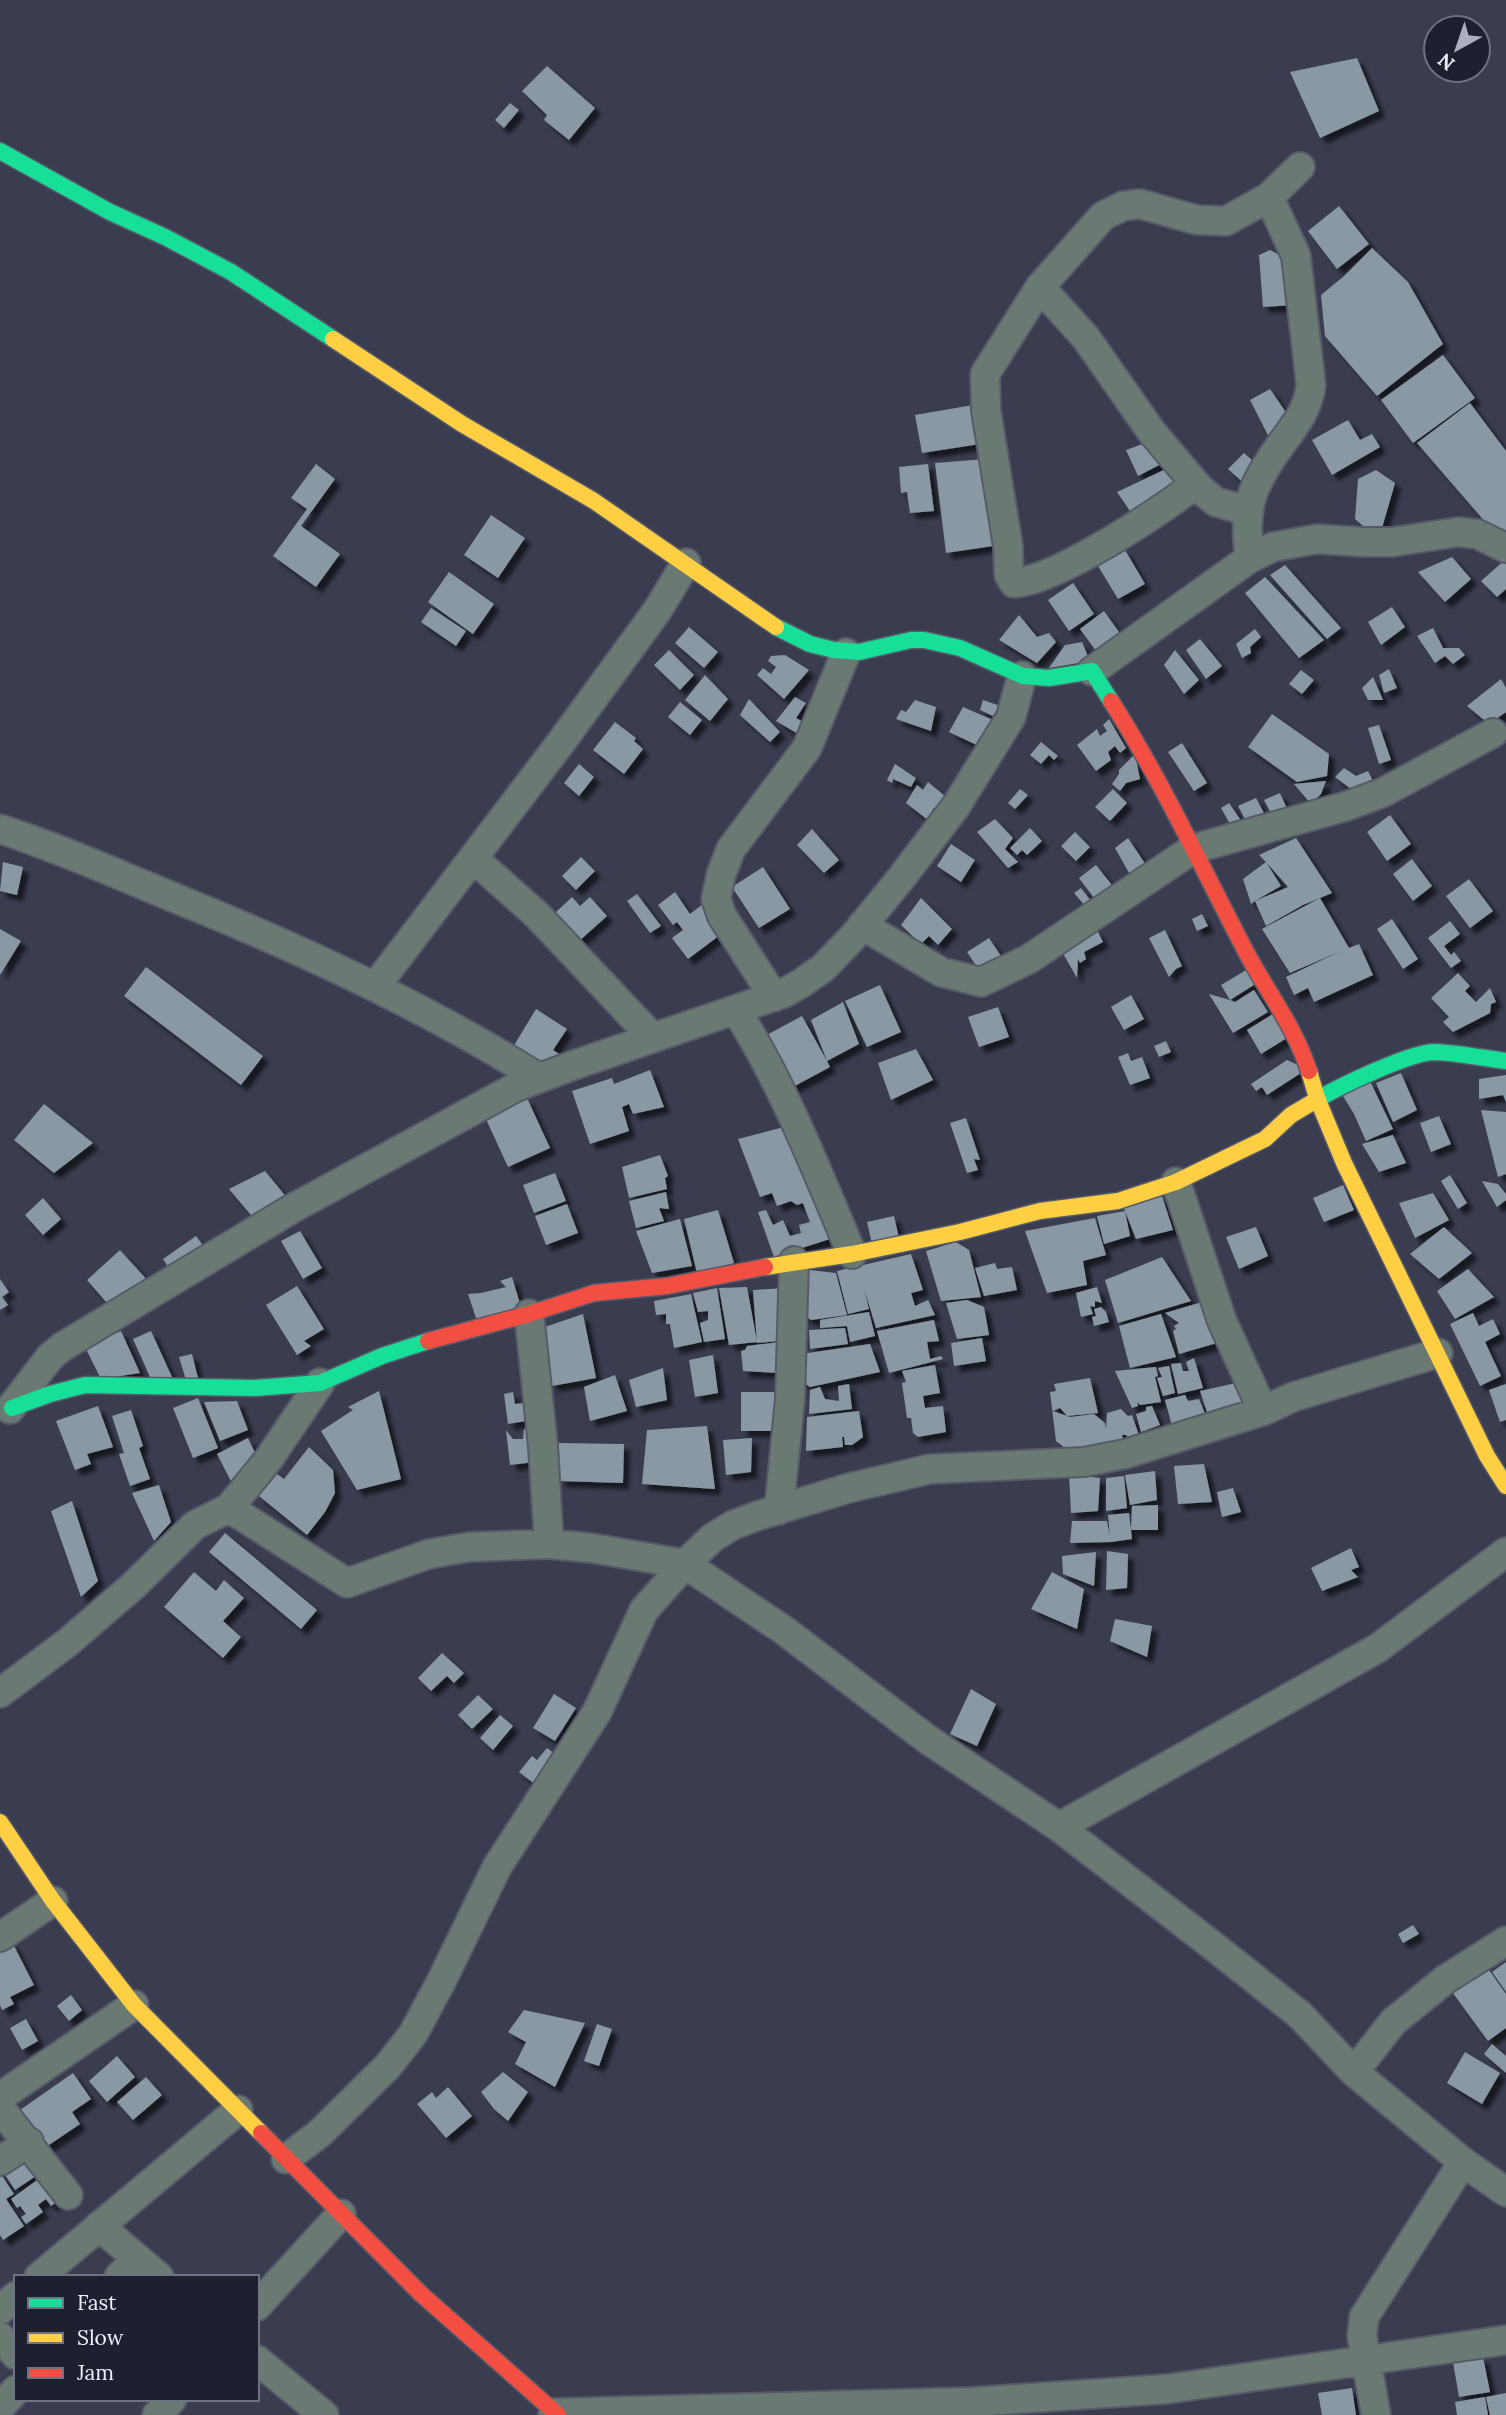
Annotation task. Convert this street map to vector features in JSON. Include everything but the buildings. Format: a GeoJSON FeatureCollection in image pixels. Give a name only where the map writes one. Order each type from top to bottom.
{"type":"FeatureCollection","features":[{"type":"Feature","properties":{"kind":"street"},"geometry":{"type":"LineString","coordinates":[[0,151],[98,206],[231,272],[462,424],[594,500],[776,627],[821,649],[846,653],[921,639],[972,653],[1022,676],[1068,676],[1092,671],[1250,558],[1283,545],[1317,539],[1392,542],[1458,532],[1478,534],[1506,548]]}},
{"type":"Feature","properties":{"kind":"street"},"geometry":{"type":"LineString","coordinates":[[1196,484],[1148,518],[1087,553],[1047,573],[1018,583],[1011,581],[986,410],[985,374],[1040,287],[1103,216],[1123,206],[1140,204],[1197,220],[1226,221],[1269,197],[1300,167]]}},
{"type":"Feature","properties":{"kind":"street"},"geometry":{"type":"LineString","coordinates":[[1250,558],[1245,531],[1248,511],[1260,475],[1302,416],[1311,385],[1296,256],[1269,197]]}},
{"type":"Feature","properties":{"kind":"street"},"geometry":{"type":"LineString","coordinates":[[1040,287],[1086,338],[1151,431],[1196,484],[1216,502],[1248,511]]}},
{"type":"Feature","properties":{"kind":"street"},"geometry":{"type":"LineString","coordinates":[[374,987],[474,859],[657,611],[686,563]]}},
{"type":"Feature","properties":{"kind":"street"},"geometry":{"type":"LineString","coordinates":[[774,997],[722,916],[716,899],[721,875],[731,849],[807,748],[846,653]]}},
{"type":"Feature","properties":{"kind":"street"},"geometry":{"type":"LineString","coordinates":[[1092,671],[1130,731],[1246,952],[1300,1043],[1317,1098],[1344,1163],[1487,1456],[1506,1486]]}},
{"type":"Feature","properties":{"kind":"street"},"geometry":{"type":"LineString","coordinates":[[6,1411],[50,1357],[62,1347],[295,1207],[458,1117],[539,1078],[774,997],[823,968],[902,877],[956,806],[1011,718],[1022,676]]}},
{"type":"Feature","properties":{"kind":"street"},"geometry":{"type":"LineString","coordinates":[[862,925],[941,972],[981,982],[1029,959],[1193,849],[1372,797],[1493,733]]}},
{"type":"Feature","properties":{"kind":"street"},"geometry":{"type":"LineString","coordinates":[[0,830],[43,843],[322,960],[479,1040],[539,1078]]}},
{"type":"Feature","properties":{"kind":"street"},"geometry":{"type":"LineString","coordinates":[[474,859],[536,914],[653,1038]]}},
{"type":"Feature","properties":{"kind":"street"},"geometry":{"type":"LineString","coordinates":[[736,1010],[803,1137],[852,1254]]}},
{"type":"Feature","properties":{"kind":"street"},"geometry":{"type":"LineString","coordinates":[[6,1411],[50,1394],[85,1385],[255,1388],[320,1383],[382,1356],[432,1339],[529,1314],[594,1293],[667,1286],[794,1261],[852,1254],[960,1232],[1040,1211],[1118,1202],[1177,1182],[1265,1139],[1291,1115],[1317,1098],[1377,1070],[1433,1052],[1506,1061]]}},
{"type":"Feature","properties":{"kind":"street"},"geometry":{"type":"LineString","coordinates":[[1177,1182],[1222,1321],[1263,1411]]}},
{"type":"Feature","properties":{"kind":"street"},"geometry":{"type":"LineString","coordinates":[[779,1510],[790,1399],[794,1261]]}},
{"type":"Feature","properties":{"kind":"street"},"geometry":{"type":"LineString","coordinates":[[529,1314],[543,1446],[549,1544]]}},
{"type":"Feature","properties":{"kind":"street"},"geometry":{"type":"LineString","coordinates":[[286,2159],[320,2133],[388,2066],[413,2034],[442,1982],[497,1867],[597,1712],[644,1610],[712,1538],[733,1525],[779,1510],[849,1488],[930,1469],[1084,1462],[1125,1454],[1263,1411],[1293,1397],[1438,1353]]}},
{"type":"Feature","properties":{"kind":"street"},"geometry":{"type":"LineString","coordinates":[[0,1693],[67,1643],[133,1586],[195,1525],[229,1508],[268,1461],[320,1383]]}},
{"type":"Feature","properties":{"kind":"street"},"geometry":{"type":"LineString","coordinates":[[229,1508],[347,1583],[429,1554],[469,1548],[549,1544],[591,1548],[685,1564],[785,1631],[926,1739],[1059,1828],[1300,2015],[1354,2072],[1463,2162],[1506,2192]]}},
{"type":"Feature","properties":{"kind":"street"},"geometry":{"type":"LineString","coordinates":[[1059,1828],[1378,1648],[1506,1552]]}},
{"type":"Feature","properties":{"kind":"street"},"geometry":{"type":"LineString","coordinates":[[0,1822],[53,1901],[134,2005],[421,2294],[555,2414],[979,2409],[1167,2389],[1506,2340]]}},
{"type":"Feature","properties":{"kind":"street"},"geometry":{"type":"LineString","coordinates":[[0,1937],[53,1901]]}},
{"type":"Feature","properties":{"kind":"street"},"geometry":{"type":"LineString","coordinates":[[1354,2072],[1393,2022],[1446,1979],[1506,1941]]}},
{"type":"Feature","properties":{"kind":"street"},"geometry":{"type":"LineString","coordinates":[[0,2097],[134,2005]]}},
{"type":"Feature","properties":{"kind":"street"},"geometry":{"type":"LineString","coordinates":[[0,2108],[68,2195]]}},
{"type":"Feature","properties":{"kind":"street"},"geometry":{"type":"LineString","coordinates":[[41,2275],[238,2110]]}},
{"type":"Feature","properties":{"kind":"street"},"geometry":{"type":"LineString","coordinates":[[0,2161],[29,2143]]}},
{"type":"Feature","properties":{"kind":"street"},"geometry":{"type":"LineString","coordinates":[[1376,2415],[1361,2327],[1364,2317],[1463,2162]]}},
{"type":"Feature","properties":{"kind":"street"},"geometry":{"type":"LineString","coordinates":[[259,2304],[341,2214]]}},
{"type":"Feature","properties":{"kind":"street"},"geometry":{"type":"LineString","coordinates":[[99,2226],[128,2267],[153,2275]]}},
{"type":"Feature","properties":{"kind":"street"},"geometry":{"type":"LineString","coordinates":[[0,2309],[14,2298]]}},
{"type":"Feature","properties":{"kind":"street"},"geometry":{"type":"LineString","coordinates":[[0,2337],[14,2353]]}},
{"type":"Feature","properties":{"kind":"street"},"geometry":{"type":"LineString","coordinates":[[259,2362],[324,2415]]}},
{"type":"Feature","properties":{"kind":"street"},"geometry":{"type":"LineString","coordinates":[[0,2407],[14,2392]]}},
{"type":"Feature","properties":{"kind":"street"},"geometry":{"type":"LineString","coordinates":[[157,2415],[170,2401]]}},
{"type":"Feature","properties":{"kind":"traffic: fast"},"geometry":{"type":"LineString","coordinates":[[0,151],[110,212],[231,272],[333,339]]}},
{"type":"Feature","properties":{"kind":"traffic: fast"},"geometry":{"type":"LineString","coordinates":[[776,627],[810,644],[834,650],[859,652],[911,640],[924,640],[960,648],[1023,676],[1049,678],[1092,671],[1111,701]]}},
{"type":"Feature","properties":{"kind":"traffic: fast"},"geometry":{"type":"LineString","coordinates":[[1318,1099],[1376,1071],[1424,1053],[1506,1061]]}},
{"type":"Feature","properties":{"kind":"traffic: fast"},"geometry":{"type":"LineString","coordinates":[[12,1408],[85,1385],[255,1388],[320,1383],[382,1356],[428,1341]]}},
{"type":"Feature","properties":{"kind":"traffic: slow"},"geometry":{"type":"LineString","coordinates":[[333,339],[462,424],[594,501],[776,627]]}},
{"type":"Feature","properties":{"kind":"traffic: slow"},"geometry":{"type":"LineString","coordinates":[[1309,1071],[1317,1098],[1344,1163],[1487,1456],[1506,1486]]}},
{"type":"Feature","properties":{"kind":"traffic: slow"},"geometry":{"type":"LineString","coordinates":[[765,1267],[852,1254],[960,1232],[1040,1211],[1118,1201],[1176,1182],[1265,1139],[1291,1115],[1318,1099]]}},
{"type":"Feature","properties":{"kind":"traffic: slow"},"geometry":{"type":"LineString","coordinates":[[0,1822],[53,1901],[134,2005],[261,2133]]}},
{"type":"Feature","properties":{"kind":"traffic: jam"},"geometry":{"type":"LineString","coordinates":[[1111,701],[1181,824],[1245,950],[1288,1024],[1309,1071]]}},
{"type":"Feature","properties":{"kind":"traffic: jam"},"geometry":{"type":"LineString","coordinates":[[428,1341],[529,1314],[594,1293],[667,1286],[765,1267]]}},
{"type":"Feature","properties":{"kind":"traffic: jam"},"geometry":{"type":"LineString","coordinates":[[261,2133],[421,2294],[558,2415]]}}]}
